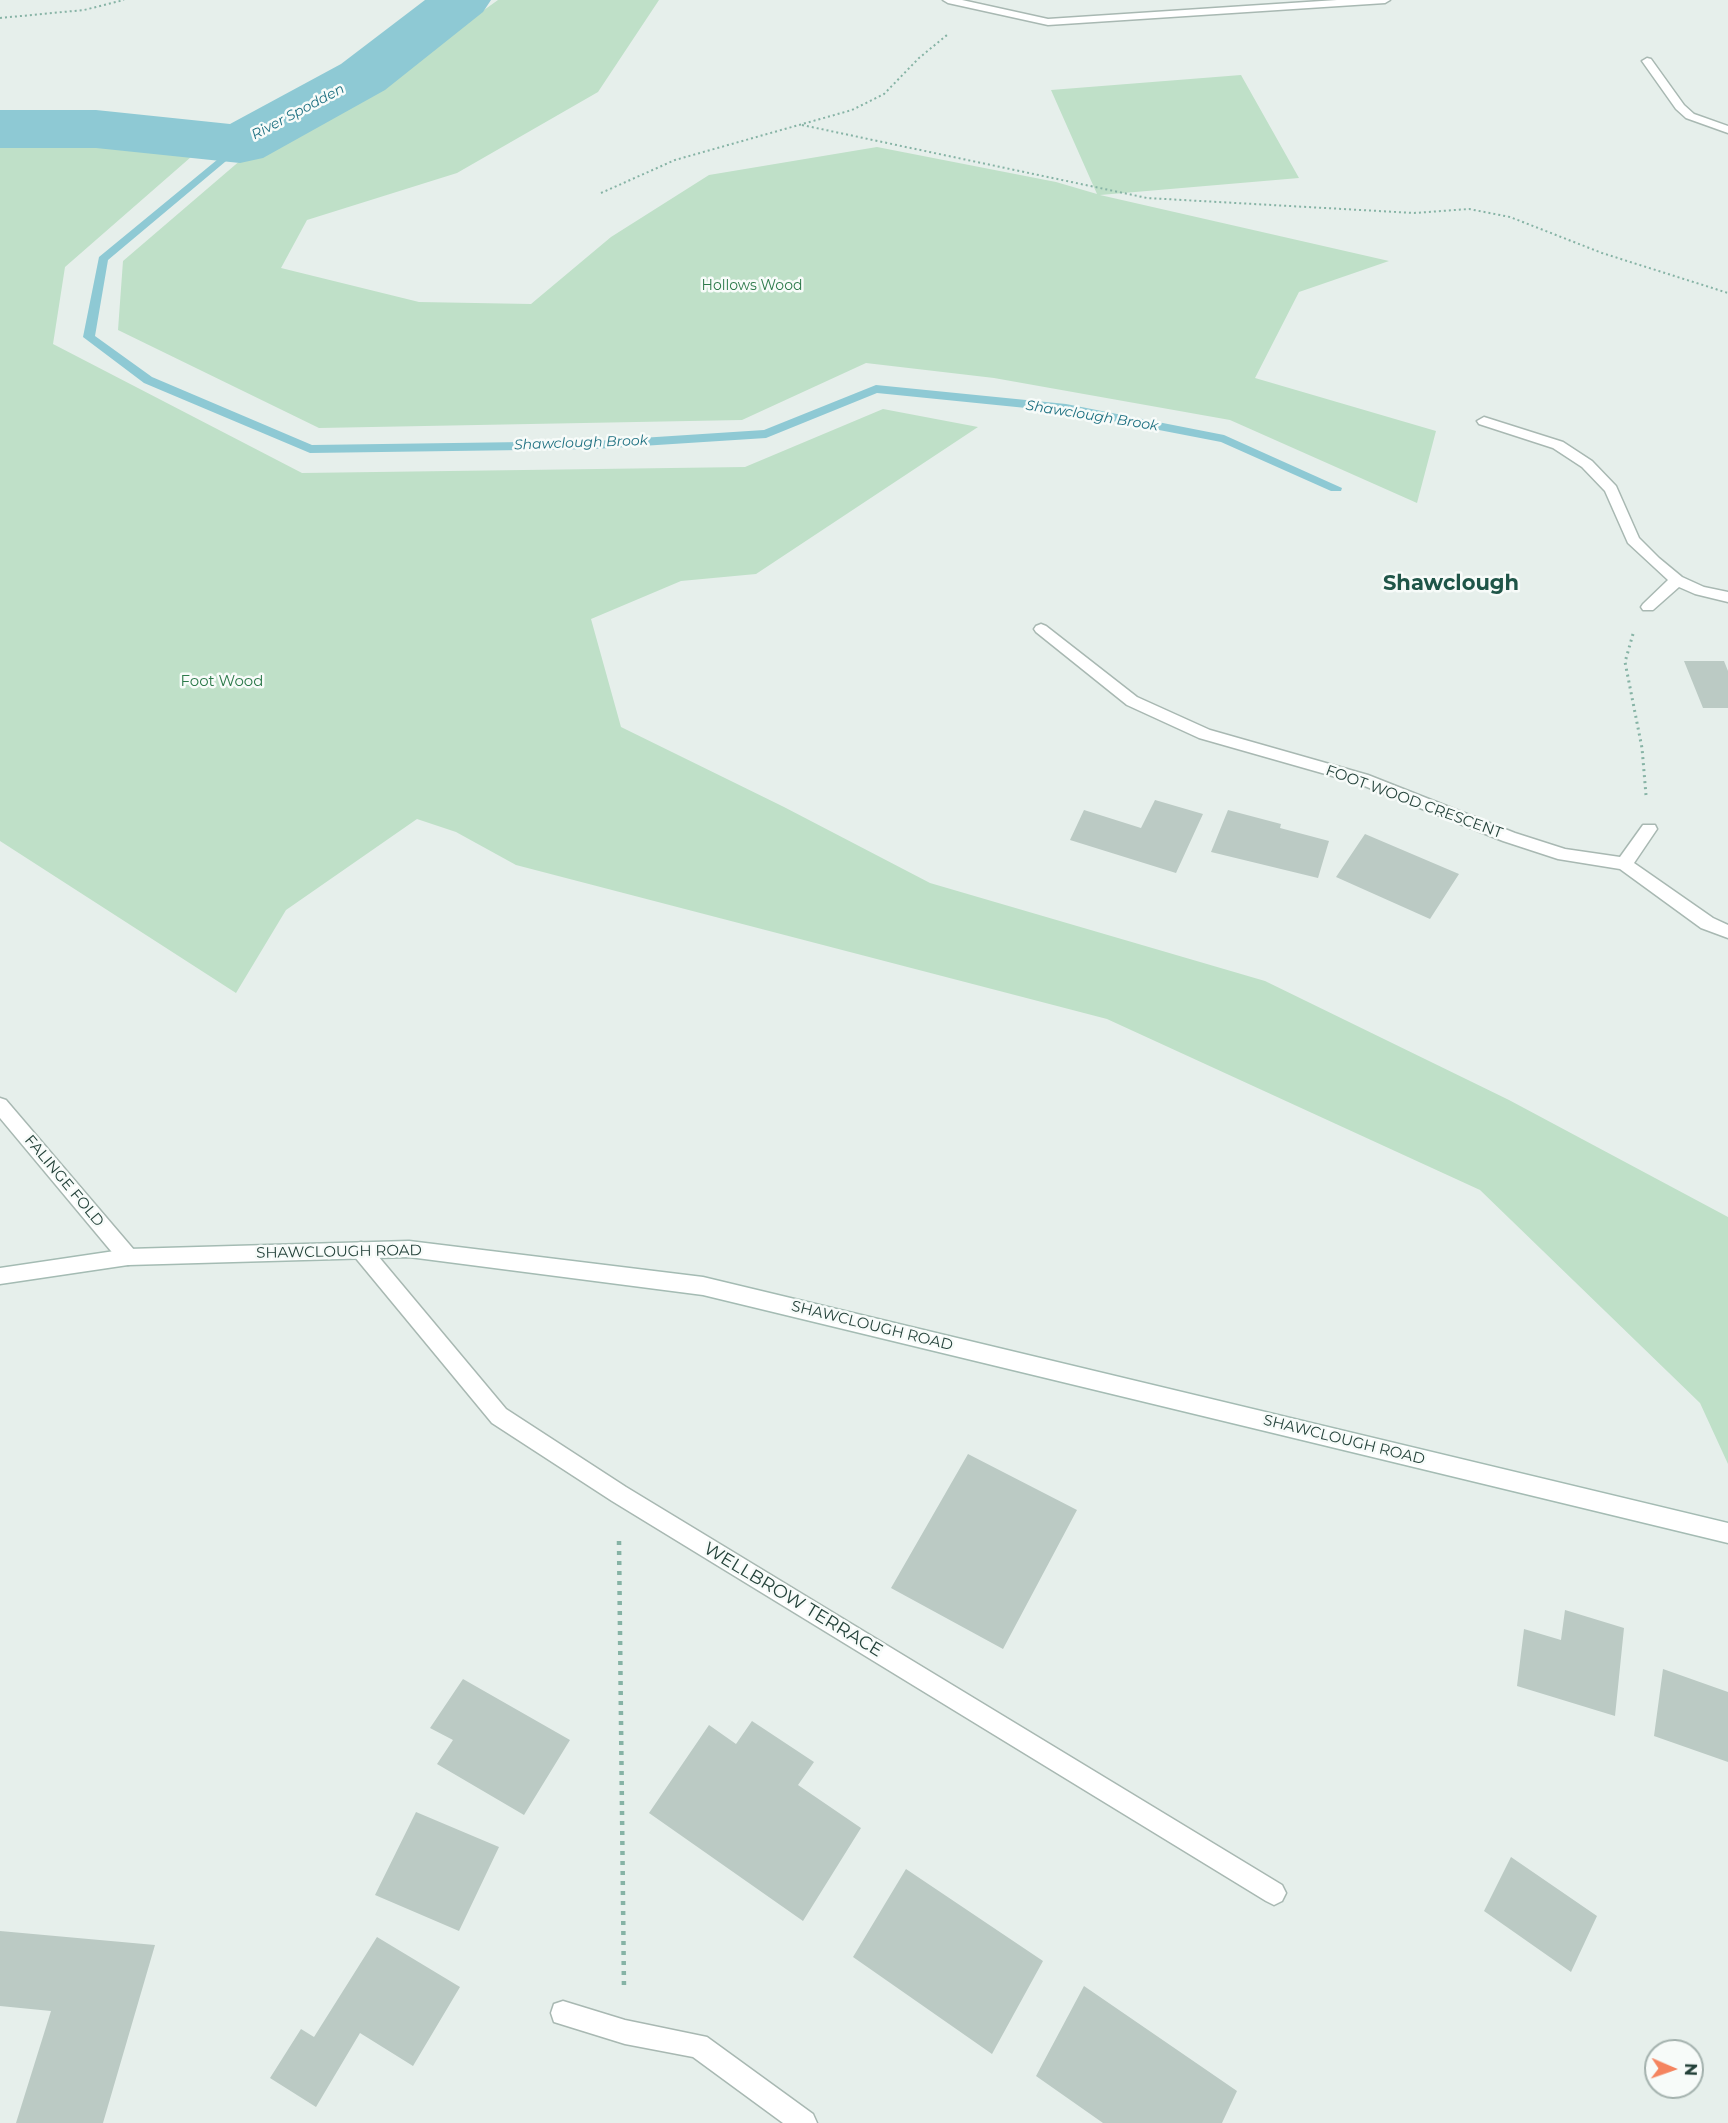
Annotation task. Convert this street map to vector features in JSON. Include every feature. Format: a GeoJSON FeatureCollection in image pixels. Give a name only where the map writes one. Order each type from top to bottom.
{"type":"FeatureCollection","features":[{"type":"Feature","properties":{"kind":"street"},"geometry":{"type":"LineString","coordinates":[[948,0],[1048,22],[1385,0]]}},
{"type":"Feature","properties":{"kind":"street"},"geometry":{"type":"LineString","coordinates":[[1647,61],[1680,107],[1690,116],[1728,130]]}},
{"type":"Feature","properties":{"kind":"street"},"geometry":{"type":"LineString","coordinates":[[1484,421],[1558,446],[1587,464],[1611,489],[1633,540],[1677,580],[1700,591],[1728,597]]}},
{"type":"Feature","properties":{"kind":"street"},"geometry":{"type":"LineString","coordinates":[[1648,607],[1677,580]]}},
{"type":"Feature","properties":{"kind":"street","name":"FOOT WOOD CRESCENT"},"geometry":{"type":"LineString","coordinates":[[1041,629],[1132,701],[1205,734],[1362,779],[1509,837],[1564,855],[1624,864],[1707,923],[1728,932]]}},
{"type":"Feature","properties":{"kind":"street"},"geometry":{"type":"LineString","coordinates":[[1624,864],[1649,829]]}},
{"type":"Feature","properties":{"kind":"street","name":"FALINGE FOLD"},"geometry":{"type":"LineString","coordinates":[[0,1105],[128,1257]]}},
{"type":"Feature","properties":{"kind":"street","name":"SHAWCLOUGH ROAD"},"geometry":{"type":"LineString","coordinates":[[0,1276],[128,1257],[409,1249],[703,1286],[1728,1533]]}},
{"type":"Feature","properties":{"kind":"street","name":"WELLBROW TERRACE"},"geometry":{"type":"LineString","coordinates":[[361,1250],[499,1416],[619,1494],[1274,1893]]}},
{"type":"Feature","properties":{"kind":"street"},"geometry":{"type":"LineString","coordinates":[[563,2013],[625,2032],[698,2046],[804,2123]]}},
{"type":"Feature","properties":{"kind":"path"},"geometry":{"type":"LineString","coordinates":[[0,18],[95,7],[120,3],[124,0]]}},
{"type":"Feature","properties":{"kind":"path"},"geometry":{"type":"LineString","coordinates":[[601,193],[675,159],[852,110],[884,94],[919,58],[980,7]]}},
{"type":"Feature","properties":{"kind":"path"},"geometry":{"type":"LineString","coordinates":[[802,125],[1147,198],[1414,213],[1469,209],[1510,217],[1602,253],[1728,293]]}},
{"type":"Feature","properties":{"kind":"path"},"geometry":{"type":"LineString","coordinates":[[1648,607],[1631,639],[1625,662],[1642,748],[1649,829]]}},
{"type":"Feature","properties":{"kind":"path"},"geometry":{"type":"LineString","coordinates":[[619,1494],[625,2032]]}},
{"type":"Feature","properties":{"kind":"green space","name":"Hollows Wood"},"geometry":{"type":"Polygon","coordinates":[[[498,0],[659,0],[598,92],[457,173],[307,220],[281,268],[419,302],[531,304],[611,237],[709,175],[877,147],[1056,182],[1097,194],[1051,90],[1241,75],[1299,178],[1100,195],[1389,261],[1299,292],[1255,378],[1436,431],[1417,503],[1230,420],[994,378],[866,363],[742,420],[319,428],[118,330],[123,261],[249,153],[372,90],[498,0]]]}},
{"type":"Feature","properties":{"kind":"green space","name":"Foot Wood"},"geometry":{"type":"Polygon","coordinates":[[[48,141],[199,150],[65,267],[53,344],[302,473],[745,467],[883,409],[978,427],[756,574],[681,581],[591,619],[621,727],[784,807],[930,883],[1265,981],[1509,1100],[1728,1217],[1728,1464],[1700,1403],[1480,1190],[1107,1019],[516,865],[456,832],[417,819],[286,910],[236,993],[0,841],[0,143],[48,141]]]}},
{"type":"Feature","properties":{"kind":"building"},"geometry":{"type":"Polygon","coordinates":[[[1684,661],[1724,661],[1728,671],[1728,708],[1703,708],[1684,661]]]}},
{"type":"Feature","properties":{"kind":"building"},"geometry":{"type":"Polygon","coordinates":[[[1155,800],[1203,814],[1176,873],[1070,840],[1084,810],[1141,828],[1155,800]]]}},
{"type":"Feature","properties":{"kind":"building"},"geometry":{"type":"Polygon","coordinates":[[[1228,810],[1281,824],[1280,828],[1329,841],[1318,878],[1211,852],[1228,810]]]}},
{"type":"Feature","properties":{"kind":"building"},"geometry":{"type":"Polygon","coordinates":[[[1365,834],[1459,874],[1430,919],[1336,877],[1365,834]]]}},
{"type":"Feature","properties":{"kind":"building"},"geometry":{"type":"Polygon","coordinates":[[[968,1454],[1077,1510],[1003,1649],[891,1588],[968,1454]]]}},
{"type":"Feature","properties":{"kind":"building"},"geometry":{"type":"Polygon","coordinates":[[[1565,1610],[1624,1628],[1615,1716],[1517,1686],[1524,1629],[1561,1640],[1565,1610]]]}},
{"type":"Feature","properties":{"kind":"building"},"geometry":{"type":"Polygon","coordinates":[[[1663,1669],[1728,1692],[1728,1762],[1654,1736],[1663,1669]]]}},
{"type":"Feature","properties":{"kind":"building"},"geometry":{"type":"Polygon","coordinates":[[[463,1679],[570,1740],[524,1815],[437,1764],[453,1740],[430,1728],[463,1679]]]}},
{"type":"Feature","properties":{"kind":"building"},"geometry":{"type":"Polygon","coordinates":[[[752,1721],[814,1762],[798,1785],[861,1828],[803,1921],[649,1813],[709,1725],[736,1744],[752,1721]]]}},
{"type":"Feature","properties":{"kind":"building"},"geometry":{"type":"Polygon","coordinates":[[[416,1812],[499,1847],[459,1931],[375,1895],[416,1812]]]}},
{"type":"Feature","properties":{"kind":"building"},"geometry":{"type":"Polygon","coordinates":[[[1511,1857],[1597,1916],[1571,1972],[1484,1911],[1511,1857]]]}},
{"type":"Feature","properties":{"kind":"building"},"geometry":{"type":"Polygon","coordinates":[[[906,1869],[1043,1961],[992,2054],[853,1957],[906,1869]]]}},
{"type":"Feature","properties":{"kind":"building"},"geometry":{"type":"Polygon","coordinates":[[[0,1931],[155,1945],[103,2123],[16,2123],[51,2011],[0,2006],[0,1931]]]}},
{"type":"Feature","properties":{"kind":"building"},"geometry":{"type":"Polygon","coordinates":[[[377,1937],[460,1987],[413,2066],[360,2033],[316,2107],[270,2078],[301,2029],[314,2037],[377,1937]]]}},
{"type":"Feature","properties":{"kind":"building"},"geometry":{"type":"Polygon","coordinates":[[[1084,1986],[1237,2091],[1222,2123],[1103,2123],[1036,2076],[1084,1986]]]}},
{"type":"Feature","properties":{"kind":"waterway","name":"River Spodden"},"geometry":{"type":"LineString","coordinates":[[0,129],[96,129],[240,144],[363,77],[462,0]]}},
{"type":"Feature","properties":{"kind":"waterway","name":"Shawclough Brook"},"geometry":{"type":"LineString","coordinates":[[240,144],[103,259],[89,337],[148,380],[310,449],[595,445],[766,434],[876,389],[1066,408],[1224,439],[1336,488]]}},
{"type":"Feature","properties":{"kind":"district","name":"Shawclough"},"geometry":{"type":"Point","coordinates":[1451,584]}}]}
